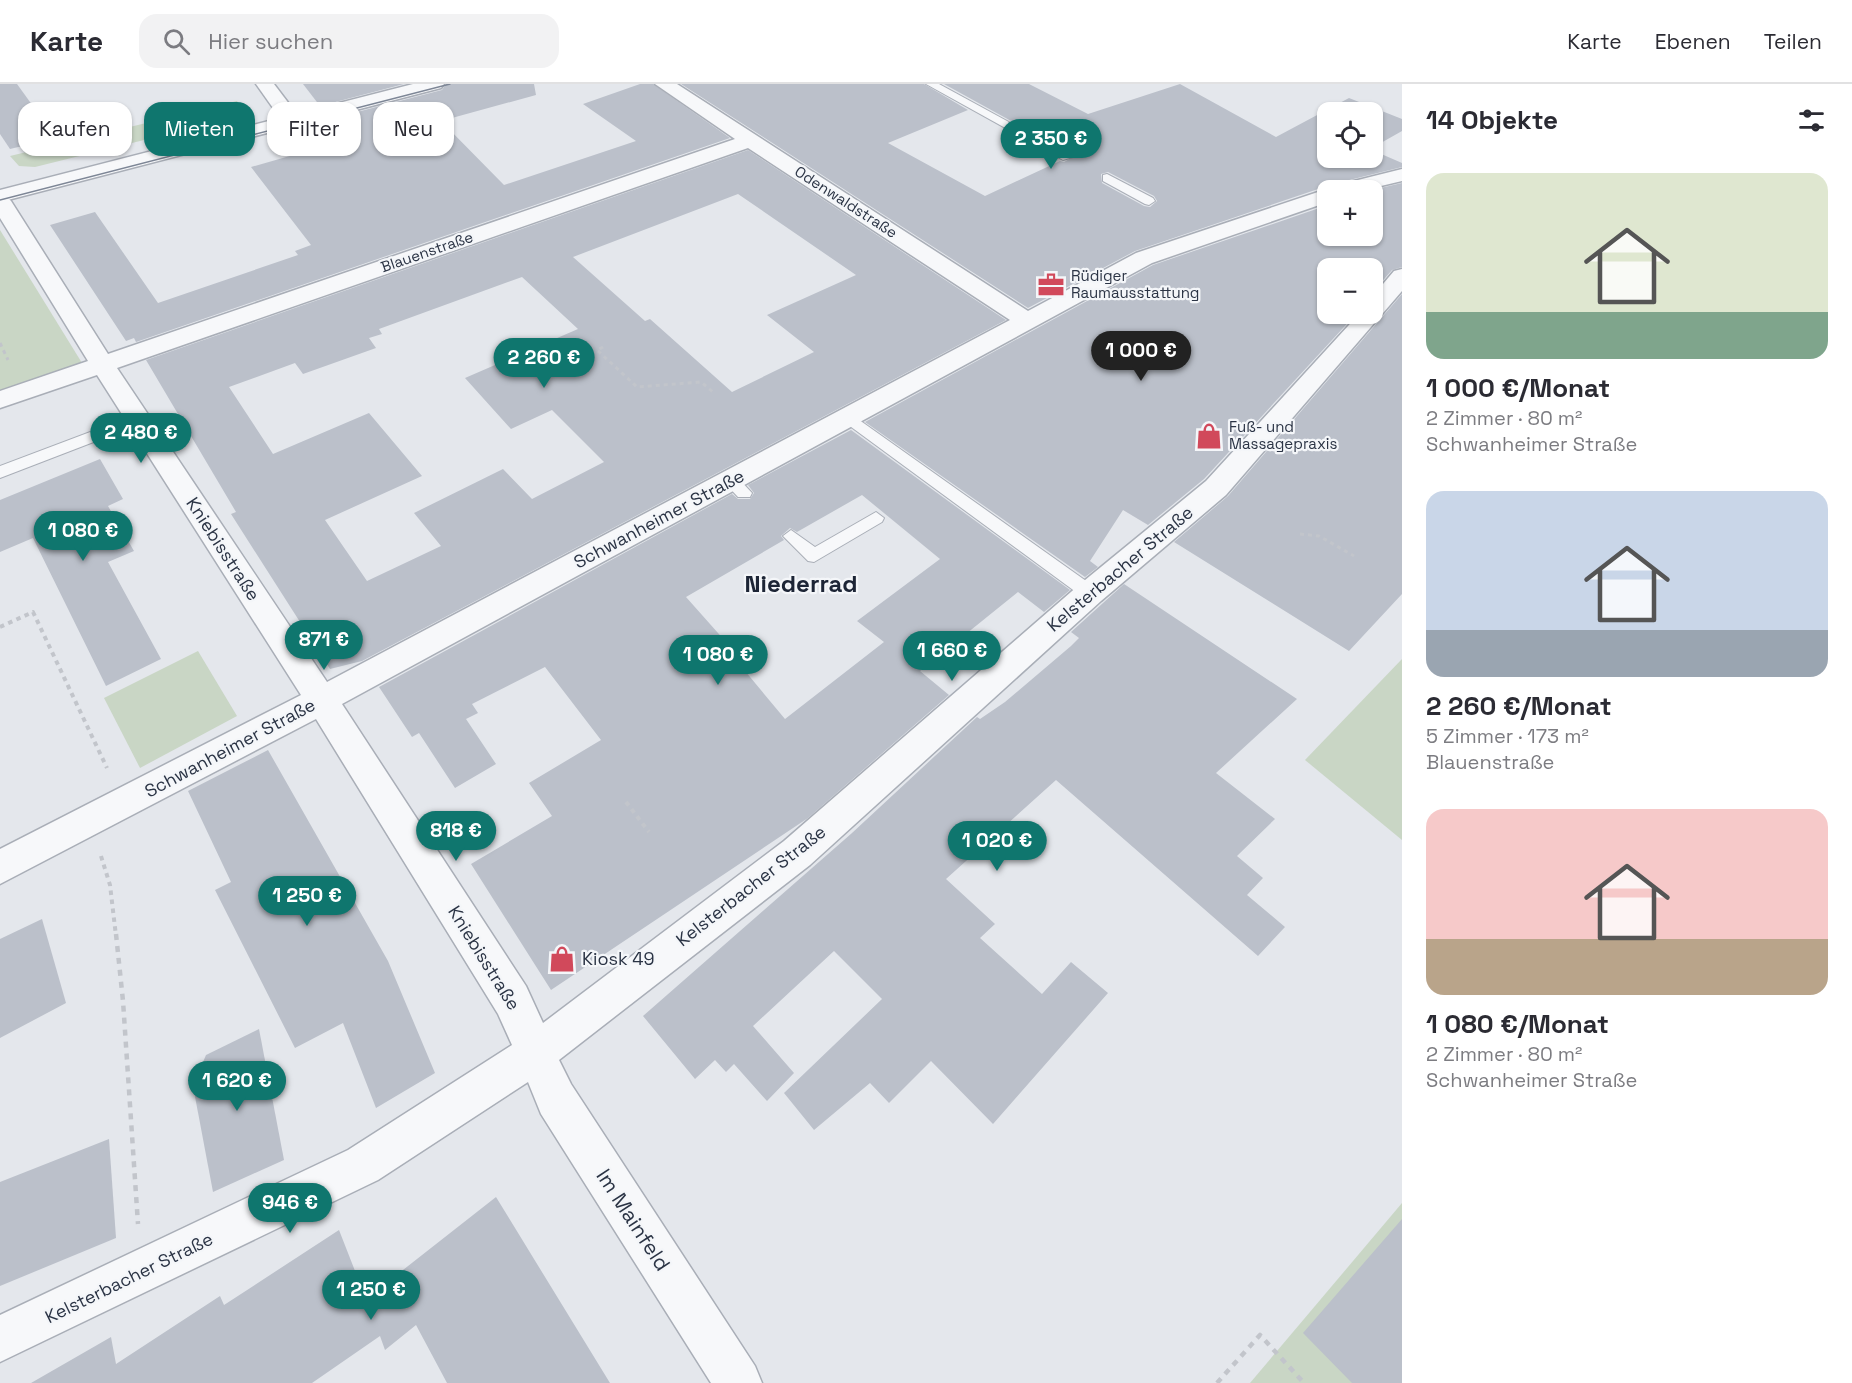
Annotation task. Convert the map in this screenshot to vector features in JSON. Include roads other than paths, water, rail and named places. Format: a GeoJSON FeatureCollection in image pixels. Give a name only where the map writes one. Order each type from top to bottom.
{"type":"FeatureCollection","features":[{"type":"Feature","properties":{"kind":"street"},"geometry":{"type":"LineString","coordinates":[[265,84],[278,102]]}},
{"type":"Feature","properties":{"kind":"street"},"geometry":{"type":"LineString","coordinates":[[361,103],[435,84]]}},
{"type":"Feature","properties":{"kind":"street","name":"Odenwaldstraße"},"geometry":{"type":"LineString","coordinates":[[664,84],[1028,321]]}},
{"type":"Feature","properties":{"kind":"street"},"geometry":{"type":"LineString","coordinates":[[0,198],[267,128]]}},
{"type":"Feature","properties":{"kind":"street","name":"Blauenstraße"},"geometry":{"type":"LineString","coordinates":[[0,400],[752,140]]}},
{"type":"Feature","properties":{"kind":"street"},"geometry":{"type":"LineString","coordinates":[[1382,180],[1402,175]]}},
{"type":"Feature","properties":{"kind":"street","name":"Kniebisstraße"},"geometry":{"type":"LineString","coordinates":[[0,198],[102,364],[322,700],[512,999],[537,1052]]}},
{"type":"Feature","properties":{"kind":"street","name":"Schwanheimer Straße"},"geometry":{"type":"LineString","coordinates":[[0,867],[858,424],[1028,321],[1144,258],[1205,232],[1317,198]]}},
{"type":"Feature","properties":{"kind":"street","name":"Kelsterbacher Straße"},"geometry":{"type":"LineString","coordinates":[[1383,299],[1402,276]]}},
{"type":"Feature","properties":{"kind":"street","name":"Kelsterbacher Straße"},"geometry":{"type":"LineString","coordinates":[[0,1340],[363,1165],[537,1052],[797,853],[1090,593],[1216,488],[1362,324]]}},
{"type":"Feature","properties":{"kind":"street","name":"Im Mainfeld"},"geometry":{"type":"LineString","coordinates":[[537,1052],[556,1099],[738,1383]]}},
{"type":"Feature","properties":{"kind":"lane"},"geometry":{"type":"LineString","coordinates":[[931,84],[1067,157]]}},
{"type":"Feature","properties":{"kind":"lane"},"geometry":{"type":"LineString","coordinates":[[1107,178],[1149,201]]}},
{"type":"Feature","properties":{"kind":"lane"},"geometry":{"type":"LineString","coordinates":[[0,472],[138,419]]}},
{"type":"Feature","properties":{"kind":"lane"},"geometry":{"type":"LineString","coordinates":[[858,424],[1090,593]]}},
{"type":"Feature","properties":{"kind":"lane"},"geometry":{"type":"LineString","coordinates":[[791,536],[814,556],[876,518]]}},
{"type":"Feature","properties":{"kind":"tram line"},"geometry":{"type":"LineString","coordinates":[[0,200],[450,84]]}},
{"type":"Feature","properties":{"kind":"place","name":"Rüdiger Raumausstattung"},"geometry":{"type":"Point","coordinates":[1051,285]}},
{"type":"Feature","properties":{"kind":"place","name":"Fuß- und Massagepraxis"},"geometry":{"type":"Point","coordinates":[1209,436]}},
{"type":"Feature","properties":{"kind":"place","name":"Kiosk 49"},"geometry":{"type":"Point","coordinates":[562,959]}},
{"type":"Feature","properties":{"kind":"district","name":"Niederrad"},"geometry":{"type":"Point","coordinates":[801,584]}}]}
